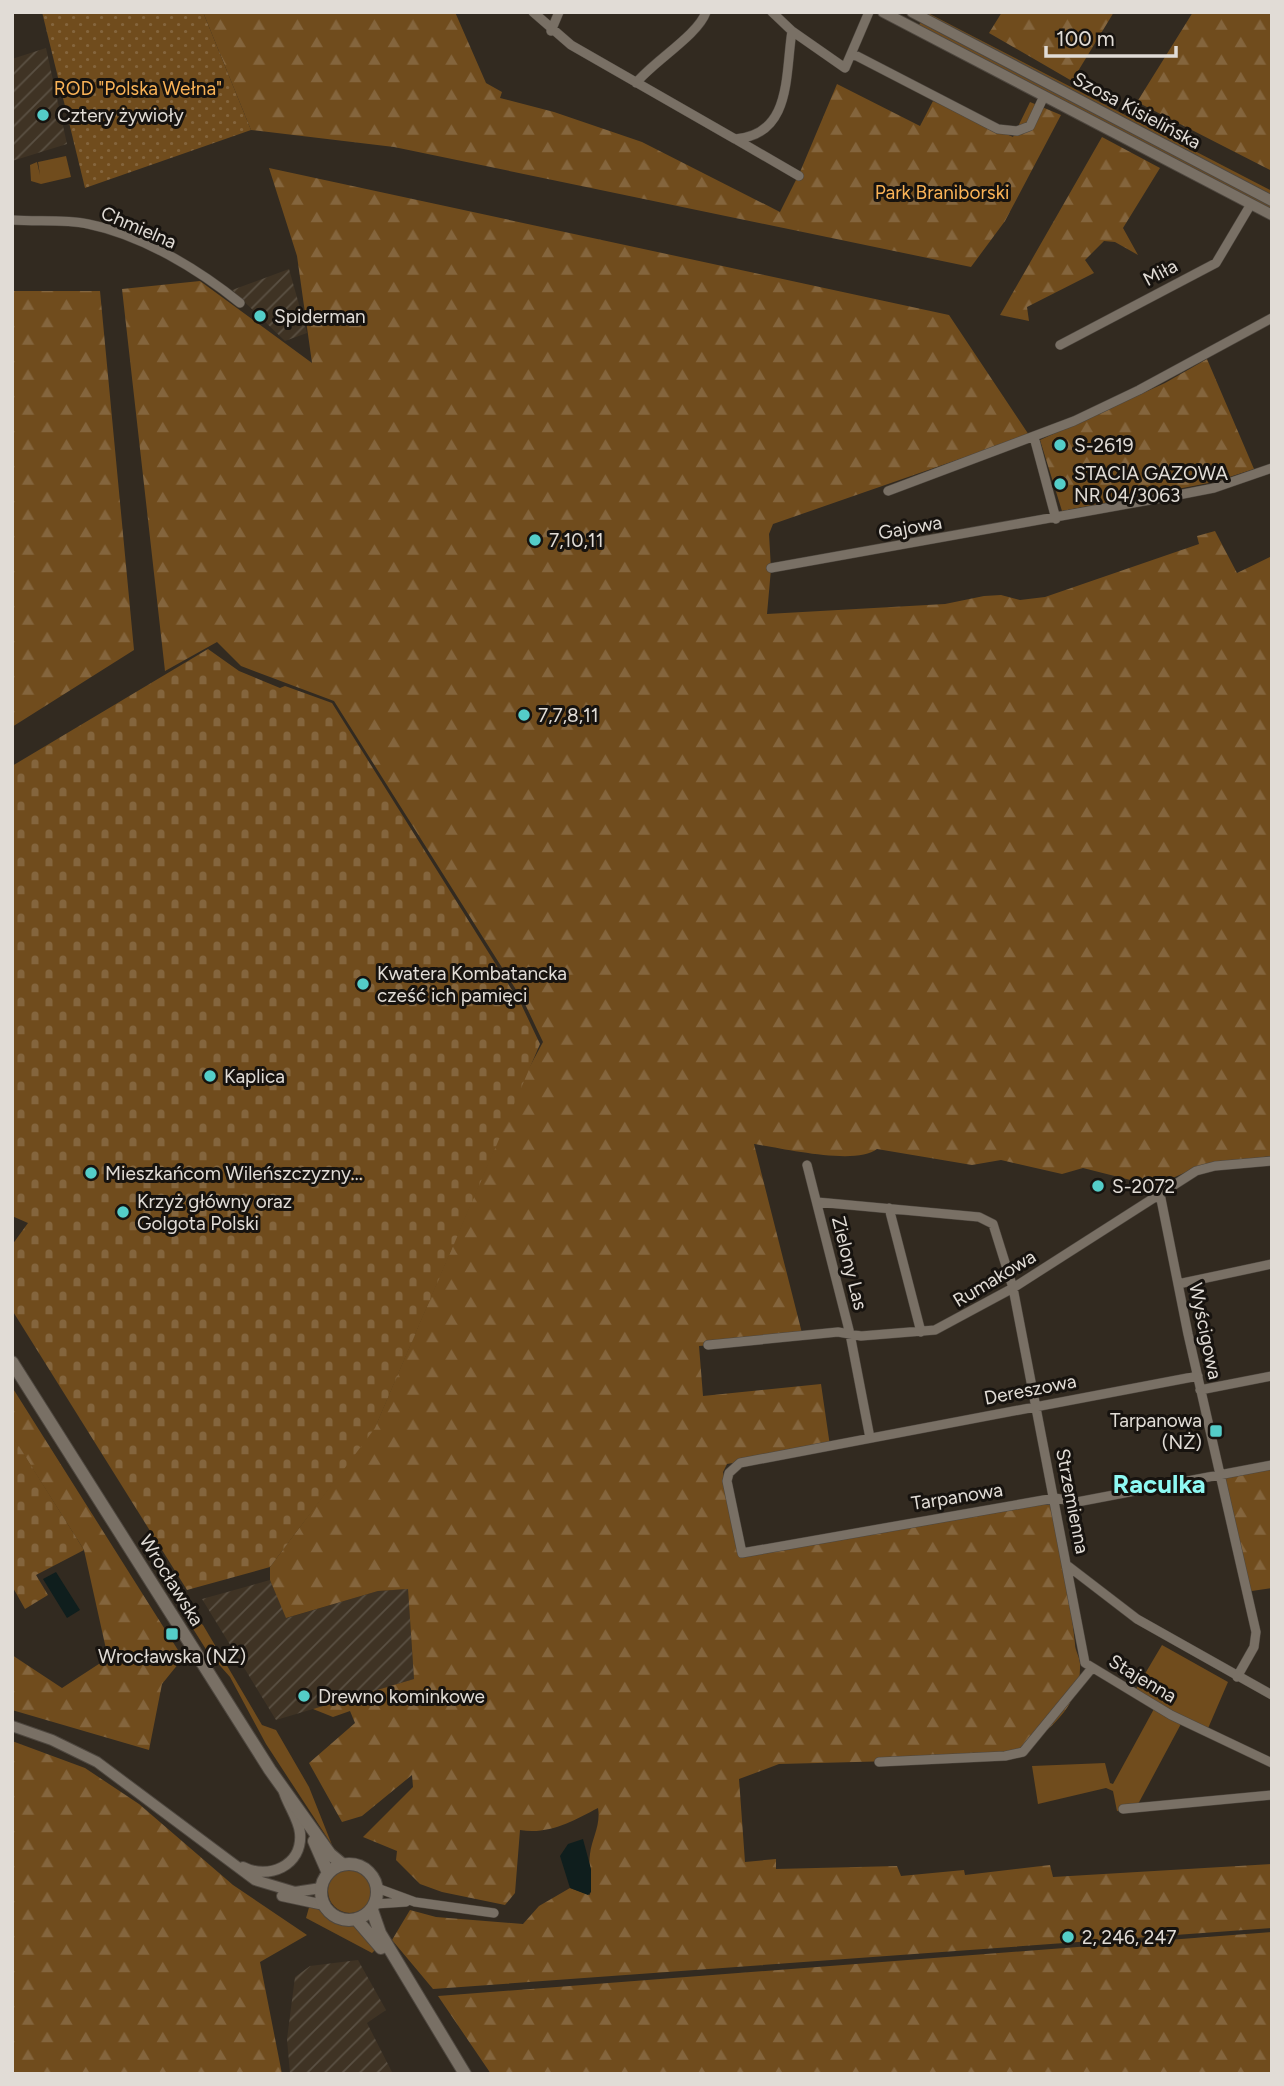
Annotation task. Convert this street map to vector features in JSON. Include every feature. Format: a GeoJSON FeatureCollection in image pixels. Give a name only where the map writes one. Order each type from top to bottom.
{"type":"FeatureCollection","features":[{"type":"Feature","properties":{"kind":"main road","name":"Wrocławska"},"geometry":{"type":"LineString","coordinates":[[12,1362],[283,1790],[330,1854],[342,1864]]}},
{"type":"Feature","properties":{"kind":"main road","name":"Wrocławska"},"geometry":{"type":"LineString","coordinates":[[302,1816],[328,1873]]}},
{"type":"Feature","properties":{"kind":"main road"},"geometry":{"type":"LineString","coordinates":[[420,2002],[370,1933],[356,1920],[338,1918],[324,1905],[321,1888],[328,1873],[342,1864],[366,1868],[377,1888],[373,1907],[375,1924],[466,2074]]}},
{"type":"Feature","properties":{"kind":"main road"},"geometry":{"type":"LineString","coordinates":[[356,1920],[373,1907]]}},
{"type":"Feature","properties":{"kind":"street"},"geometry":{"type":"LineString","coordinates":[[533,12],[551,31],[799,176]]}},
{"type":"Feature","properties":{"kind":"street"},"geometry":{"type":"LineString","coordinates":[[551,31],[559,12]]}},
{"type":"Feature","properties":{"kind":"street"},"geometry":{"type":"LineString","coordinates":[[636,83],[650,65],[700,25],[706,12]]}},
{"type":"Feature","properties":{"kind":"street"},"geometry":{"type":"LineString","coordinates":[[772,12],[792,31],[845,68],[869,12]]}},
{"type":"Feature","properties":{"kind":"street","name":"Szosa Kisielińska"},"geometry":{"type":"LineString","coordinates":[[883,12],[1272,215]]}},
{"type":"Feature","properties":{"kind":"street","name":"Szosa Kisielińska"},"geometry":{"type":"LineString","coordinates":[[912,12],[1272,201]]}},
{"type":"Feature","properties":{"kind":"street"},"geometry":{"type":"LineString","coordinates":[[735,139],[759,135],[775,121],[781,103],[792,31]]}},
{"type":"Feature","properties":{"kind":"street","name":"Szosa Kisielińska"},"geometry":{"type":"LineString","coordinates":[[853,54],[998,129],[1017,131],[1030,126],[1044,96]]}},
{"type":"Feature","properties":{"kind":"street","name":"Miła"},"geometry":{"type":"LineString","coordinates":[[1060,345],[1216,262],[1251,204]]}},
{"type":"Feature","properties":{"kind":"street","name":"Chmielna"},"geometry":{"type":"LineString","coordinates":[[12,220],[86,224],[109,230],[160,252],[240,303]]}},
{"type":"Feature","properties":{"kind":"street","name":"Gajowa"},"geometry":{"type":"LineString","coordinates":[[888,491],[1034,437],[1139,390],[1272,318]]}},
{"type":"Feature","properties":{"kind":"street"},"geometry":{"type":"LineString","coordinates":[[1034,437],[1056,519]]}},
{"type":"Feature","properties":{"kind":"street","name":"Gajowa"},"geometry":{"type":"LineString","coordinates":[[771,568],[1056,519],[1214,488],[1272,468]]}},
{"type":"Feature","properties":{"kind":"street","name":"Rumakowa"},"geometry":{"type":"LineString","coordinates":[[708,1345],[838,1332],[922,1332],[948,1325],[1013,1288],[1196,1171],[1272,1161]]}},
{"type":"Feature","properties":{"kind":"street","name":"Zielony Las"},"geometry":{"type":"LineString","coordinates":[[807,1165],[850,1334]]}},
{"type":"Feature","properties":{"kind":"street","name":"Wyścigowa"},"geometry":{"type":"LineString","coordinates":[[1160,1194],[1200,1390],[1256,1632],[1254,1647],[1237,1677]]}},
{"type":"Feature","properties":{"kind":"street","name":"Zielony Las"},"geometry":{"type":"LineString","coordinates":[[817,1202],[987,1219],[997,1230],[1013,1288]]}},
{"type":"Feature","properties":{"kind":"street"},"geometry":{"type":"LineString","coordinates":[[889,1208],[922,1332]]}},
{"type":"Feature","properties":{"kind":"street"},"geometry":{"type":"LineString","coordinates":[[1178,1284],[1272,1264]]}},
{"type":"Feature","properties":{"kind":"street","name":"Strzemienna"},"geometry":{"type":"LineString","coordinates":[[1013,1288],[1068,1566],[1137,1619],[1272,1695]]}},
{"type":"Feature","properties":{"kind":"street"},"geometry":{"type":"LineString","coordinates":[[850,1334],[870,1438]]}},
{"type":"Feature","properties":{"kind":"street","name":"Dereszowa"},"geometry":{"type":"LineString","coordinates":[[740,1463],[1198,1376]]}},
{"type":"Feature","properties":{"kind":"street"},"geometry":{"type":"LineString","coordinates":[[1200,1390],[1272,1376]]}},
{"type":"Feature","properties":{"kind":"street","name":"Tarpanowa"},"geometry":{"type":"LineString","coordinates":[[740,1463],[729,1473],[727,1481],[742,1553],[1055,1498],[1077,1502],[1272,1465]]}},
{"type":"Feature","properties":{"kind":"street","name":"Stajenna"},"geometry":{"type":"LineString","coordinates":[[1068,1566],[1082,1655],[1092,1668],[1171,1715],[1272,1763]]}},
{"type":"Feature","properties":{"kind":"street"},"geometry":{"type":"LineString","coordinates":[[879,1762],[1005,1756],[1023,1752],[1092,1668]]}},
{"type":"Feature","properties":{"kind":"street"},"geometry":{"type":"LineString","coordinates":[[12,1726],[61,1744],[97,1762],[255,1881],[274,1888],[306,1892],[321,1888]]}},
{"type":"Feature","properties":{"kind":"street"},"geometry":{"type":"LineString","coordinates":[[202,1842],[255,1872],[274,1872],[285,1866],[296,1854],[301,1834],[283,1790]]}},
{"type":"Feature","properties":{"kind":"street"},"geometry":{"type":"LineString","coordinates":[[1123,1809],[1272,1795]]}},
{"type":"Feature","properties":{"kind":"street"},"geometry":{"type":"LineString","coordinates":[[218,1855],[239,1876],[263,1889],[324,1905]]}},
{"type":"Feature","properties":{"kind":"street"},"geometry":{"type":"LineString","coordinates":[[377,1888],[415,1902],[494,1913]]}},
{"type":"Feature","properties":{"kind":"street"},"geometry":{"type":"LineString","coordinates":[[373,1907],[415,1902]]}},
{"type":"Feature","properties":{"kind":"shaded area"},"geometry":{"type":"Polygon","coordinates":[[[46,48],[67,144],[12,161],[12,59],[46,48]]]}},
{"type":"Feature","properties":{"kind":"shaded area"},"geometry":{"type":"Polygon","coordinates":[[[289,269],[307,333],[285,341],[232,290],[289,269]]]}},
{"type":"Feature","properties":{"kind":"shaded area"},"geometry":{"type":"Polygon","coordinates":[[[56,1572],[80,1610],[67,1618],[43,1579],[56,1572]]]}},
{"type":"Feature","properties":{"kind":"shaded area"},"geometry":{"type":"Polygon","coordinates":[[[270,1580],[287,1618],[378,1591],[408,1589],[414,1679],[276,1720],[202,1599],[270,1580]]]}},
{"type":"Feature","properties":{"kind":"shaded area"},"geometry":{"type":"Polygon","coordinates":[[[583,1839],[591,1869],[591,1892],[588,1895],[570,1888],[560,1856],[568,1844],[583,1839]]]}},
{"type":"Feature","properties":{"kind":"shaded area"},"geometry":{"type":"Polygon","coordinates":[[[358,1960],[386,2010],[367,2023],[393,2074],[290,2074],[287,2039],[295,1977],[310,1966],[358,1960]]]}},
{"type":"Feature","properties":{"kind":"green space","name":"ROD \"Polska Wełna\""},"geometry":{"type":"Polygon","coordinates":[[[42,12],[203,12],[251,130],[85,188],[42,12]]]}},
{"type":"Feature","properties":{"kind":"green space","name":"Park Braniborski"},"geometry":{"type":"Polygon","coordinates":[[[203,12],[455,12],[486,83],[502,92],[500,98],[554,112],[642,142],[780,212],[837,84],[920,126],[933,101],[1013,137],[1030,102],[1061,115],[1005,221],[971,267],[394,147],[251,130],[203,12]]]}},
{"type":"Feature","properties":{"kind":"green space"},"geometry":{"type":"Polygon","coordinates":[[[926,12],[1272,191],[1272,195],[924,14],[926,12]]]}},
{"type":"Feature","properties":{"kind":"green space"},"geometry":{"type":"Polygon","coordinates":[[[1002,12],[1114,12],[1072,81],[989,33],[1002,12]]]}},
{"type":"Feature","properties":{"kind":"green space"},"geometry":{"type":"Polygon","coordinates":[[[1193,12],[1272,12],[1272,171],[1137,102],[1193,12]]]}},
{"type":"Feature","properties":{"kind":"green space"},"geometry":{"type":"Polygon","coordinates":[[[921,22],[1272,205],[1272,210],[918,26],[921,22]]]}},
{"type":"Feature","properties":{"kind":"green space"},"geometry":{"type":"Polygon","coordinates":[[[1102,137],[1160,168],[1123,228],[1138,255],[1115,242],[1104,241],[1085,260],[1094,273],[1027,307],[1029,321],[1000,315],[1102,137]]]}},
{"type":"Feature","properties":{"kind":"green space"},"geometry":{"type":"Polygon","coordinates":[[[66,156],[71,177],[41,184],[31,181],[30,165],[37,162],[40,175],[38,162],[66,156]]]}},
{"type":"Feature","properties":{"kind":"green space"},"geometry":{"type":"Polygon","coordinates":[[[269,168],[949,315],[1029,435],[773,524],[769,534],[771,569],[767,614],[945,604],[984,596],[1001,595],[1020,600],[1045,597],[1199,544],[1197,536],[1215,531],[1237,573],[1272,556],[1272,1156],[1205,1164],[1154,1186],[1083,1168],[1062,1174],[1001,1160],[972,1165],[877,1149],[867,1154],[836,1156],[754,1144],[803,1337],[699,1346],[703,1396],[821,1384],[830,1446],[727,1464],[723,1472],[743,1552],[1054,1501],[1055,1524],[1067,1580],[1075,1647],[1080,1661],[1079,1680],[1067,1708],[1046,1731],[1009,1758],[779,1764],[739,1779],[745,1862],[776,1859],[776,1869],[897,1866],[901,1876],[964,1870],[965,1875],[1050,1865],[1053,1877],[1272,1864],[1272,1928],[433,1989],[392,1940],[410,1910],[436,1917],[523,1924],[539,1906],[570,1888],[590,1895],[590,1854],[599,1814],[598,1808],[551,1829],[520,1830],[515,1893],[505,1905],[442,1892],[420,1884],[396,1860],[397,1851],[363,1837],[413,1787],[412,1775],[362,1816],[342,1822],[309,1763],[355,1723],[350,1711],[333,1717],[313,1709],[414,1679],[408,1589],[378,1591],[286,1618],[270,1580],[270,1567],[376,1425],[528,1070],[543,1042],[525,1004],[334,701],[241,666],[217,642],[165,671],[122,289],[200,281],[312,363],[297,256],[269,168]]]}},
{"type":"Feature","properties":{"kind":"green space"},"geometry":{"type":"Polygon","coordinates":[[[12,291],[100,291],[134,650],[12,727],[12,291]]]}},
{"type":"Feature","properties":{"kind":"green space"},"geometry":{"type":"Polygon","coordinates":[[[1207,359],[1254,469],[1214,482],[1062,511],[1040,440],[1165,383],[1207,359]]]}},
{"type":"Feature","properties":{"kind":"green space"},"geometry":{"type":"Polygon","coordinates":[[[208,649],[239,671],[280,688],[285,686],[332,703],[522,1006],[540,1044],[375,1428],[270,1567],[187,1590],[12,1310],[12,1245],[28,1223],[12,1216],[12,766],[208,649]]]}},
{"type":"Feature","properties":{"kind":"green space"},"geometry":{"type":"Polygon","coordinates":[[[12,1387],[183,1658],[162,1684],[149,1750],[12,1710],[12,1655],[62,1688],[108,1658],[84,1550],[12,1436],[12,1387]]]}},
{"type":"Feature","properties":{"kind":"green space"},"geometry":{"type":"Polygon","coordinates":[[[12,1435],[84,1550],[36,1575],[48,1595],[25,1609],[12,1586],[12,1435]]]}},
{"type":"Feature","properties":{"kind":"green space"},"geometry":{"type":"Polygon","coordinates":[[[1272,1466],[1272,1588],[1245,1592],[1217,1476],[1272,1466]]]}},
{"type":"Feature","properties":{"kind":"green space"},"geometry":{"type":"Polygon","coordinates":[[[189,1614],[203,1625],[262,1725],[276,1730],[309,1787],[332,1845],[266,1744],[230,1677],[207,1651],[185,1616],[189,1614]]]}},
{"type":"Feature","properties":{"kind":"green space"},"geometry":{"type":"Polygon","coordinates":[[[1162,1645],[1228,1682],[1206,1733],[1182,1722],[1136,1808],[1117,1811],[1113,1791],[1106,1788],[1038,1804],[1032,1766],[1105,1763],[1110,1783],[1113,1784],[1155,1707],[1133,1694],[1162,1645]]]}},
{"type":"Feature","properties":{"kind":"green space"},"geometry":{"type":"Polygon","coordinates":[[[12,1741],[85,1768],[139,1804],[233,1885],[307,1935],[260,1962],[282,2074],[12,2074],[12,1741]]]}},
{"type":"Feature","properties":{"kind":"green space"},"geometry":{"type":"Polygon","coordinates":[[[350,1869],[359,1870],[366,1875],[371,1882],[371,1900],[366,1907],[359,1912],[350,1913],[341,1912],[334,1907],[329,1900],[328,1891],[329,1882],[334,1875],[341,1870],[350,1869]]]}},
{"type":"Feature","properties":{"kind":"green space"},"geometry":{"type":"Polygon","coordinates":[[[310,1904],[338,1922],[356,1925],[377,1948],[372,1953],[306,1918],[310,1904]]]}},
{"type":"Feature","properties":{"kind":"green space"},"geometry":{"type":"Polygon","coordinates":[[[1272,1932],[1272,2074],[491,2074],[438,1996],[1272,1932]]]}},
{"type":"Feature","properties":{"kind":"place","name":"Cztery żywioły"},"geometry":{"type":"Point","coordinates":[43,115]}},
{"type":"Feature","properties":{"kind":"place","name":"Spiderman"},"geometry":{"type":"Point","coordinates":[260,316]}},
{"type":"Feature","properties":{"kind":"place","name":"S-2619"},"geometry":{"type":"Point","coordinates":[1060,445]}},
{"type":"Feature","properties":{"kind":"place","name":"STACIA GAZOWA NR 04/3063"},"geometry":{"type":"Point","coordinates":[1060,484]}},
{"type":"Feature","properties":{"kind":"place","name":"7,10,11"},"geometry":{"type":"Point","coordinates":[535,540]}},
{"type":"Feature","properties":{"kind":"place","name":"7,7,8,11"},"geometry":{"type":"Point","coordinates":[524,715]}},
{"type":"Feature","properties":{"kind":"place","name":"Kwatera Kombatancka cześć ich pamięci"},"geometry":{"type":"Point","coordinates":[363,984]}},
{"type":"Feature","properties":{"kind":"place","name":"Kaplica"},"geometry":{"type":"Point","coordinates":[210,1076]}},
{"type":"Feature","properties":{"kind":"place","name":"Mieszkańcom Wileńszczyzny..."},"geometry":{"type":"Point","coordinates":[91,1173]}},
{"type":"Feature","properties":{"kind":"place","name":"S-2072"},"geometry":{"type":"Point","coordinates":[1098,1186]}},
{"type":"Feature","properties":{"kind":"place","name":"Krzyż główny oraz Golgota Polski"},"geometry":{"type":"Point","coordinates":[123,1212]}},
{"type":"Feature","properties":{"kind":"place","name":"Tarpanowa (NŻ)"},"geometry":{"type":"Point","coordinates":[1216,1431]}},
{"type":"Feature","properties":{"kind":"place","name":"Wrocławska (NŻ)"},"geometry":{"type":"Point","coordinates":[172,1634]}},
{"type":"Feature","properties":{"kind":"place","name":"Drewno kominkowe"},"geometry":{"type":"Point","coordinates":[304,1696]}},
{"type":"Feature","properties":{"kind":"place","name":"2, 246, 247"},"geometry":{"type":"Point","coordinates":[1068,1937]}},
{"type":"Feature","properties":{"kind":"district","name":"Raculka"},"geometry":{"type":"Point","coordinates":[1159,1484]}}]}
